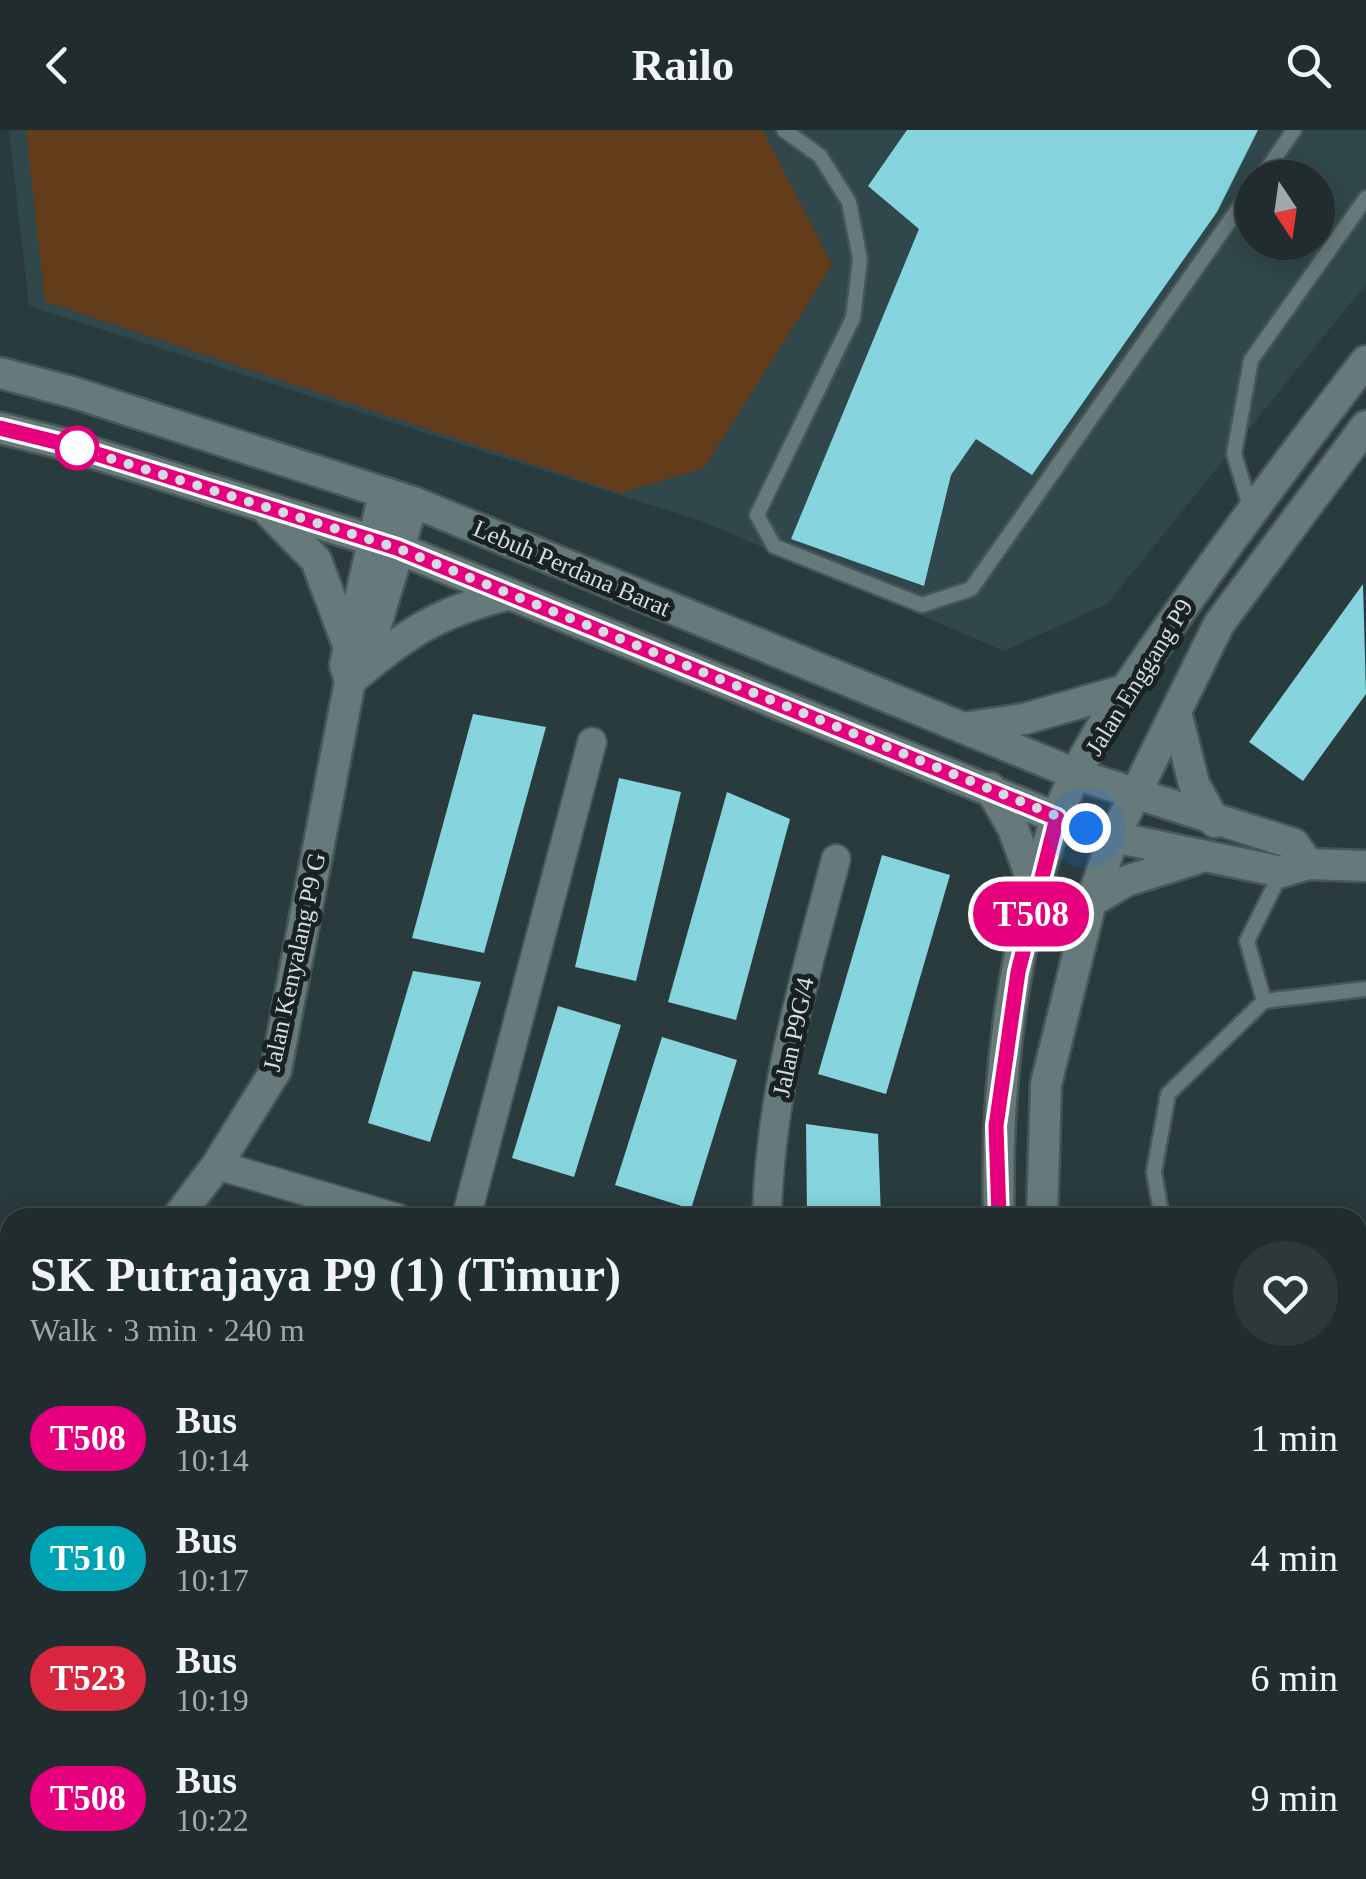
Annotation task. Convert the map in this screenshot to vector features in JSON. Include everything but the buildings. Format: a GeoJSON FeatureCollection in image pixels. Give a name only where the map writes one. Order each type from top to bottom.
{"type":"FeatureCollection","features":[{"type":"Feature","properties":{"kind":"street","name":"Jalan Enggang P9"},"geometry":{"type":"LineString","coordinates":[[999,1208],[996,1126],[1018,972],[1057,818],[1125,690],[1251,510],[1366,361]]}},
{"type":"Feature","properties":{"kind":"street","name":"Lebuh Perdana Barat"},"geometry":{"type":"LineString","coordinates":[[0,373],[398,497],[1078,775],[1133,796],[1294,844],[1295,868]]}},
{"type":"Feature","properties":{"kind":"street","name":"Jalan Enggang P9"},"geometry":{"type":"LineString","coordinates":[[1042,1208],[1046,1084],[1091,902],[1114,837],[1219,624],[1366,426]]}},
{"type":"Feature","properties":{"kind":"street","name":"Lebuh Perdana Barat"},"geometry":{"type":"LineString","coordinates":[[0,428],[385,544],[1057,818],[1114,837],[1203,857],[1295,868],[1366,866]]}},
{"type":"Feature","properties":{"kind":"street","name":"Jalan Kenyalang P9 G"},"geometry":{"type":"LineString","coordinates":[[184,1208],[217,1165],[276,1070],[354,667],[398,497]]}},
{"type":"Feature","properties":{"kind":"street"},"geometry":{"type":"LineString","coordinates":[[261,505],[316,560],[354,667],[424,623],[462,606],[510,594]]}},
{"type":"Feature","properties":{"kind":"street"},"geometry":{"type":"LineString","coordinates":[[960,729],[1024,719],[1125,690]]}},
{"type":"Feature","properties":{"kind":"street"},"geometry":{"type":"LineString","coordinates":[[1176,712],[1194,784],[1215,822]]}},
{"type":"Feature","properties":{"kind":"street"},"geometry":{"type":"LineString","coordinates":[[469,1208],[592,742]]}},
{"type":"Feature","properties":{"kind":"street"},"geometry":{"type":"LineString","coordinates":[[990,788],[1013,828],[1036,890]]}},
{"type":"Feature","properties":{"kind":"street"},"geometry":{"type":"LineString","coordinates":[[1091,902],[1126,881],[1203,857]]}},
{"type":"Feature","properties":{"kind":"street","name":"Jalan P9G/4"},"geometry":{"type":"LineString","coordinates":[[767,1208],[768,1166],[787,1048],[836,859]]}},
{"type":"Feature","properties":{"kind":"street"},"geometry":{"type":"LineString","coordinates":[[217,1165],[364,1208]]}},
{"type":"Feature","properties":{"kind":"lane"},"geometry":{"type":"LineString","coordinates":[[784,130],[820,156],[848,202],[860,260],[853,318],[757,515],[774,546],[922,605],[971,589],[1235,213]]}},
{"type":"Feature","properties":{"kind":"lane"},"geometry":{"type":"LineString","coordinates":[[1273,160],[1294,130]]}},
{"type":"Feature","properties":{"kind":"lane"},"geometry":{"type":"LineString","coordinates":[[1251,510],[1234,454],[1251,360],[1366,198]]}},
{"type":"Feature","properties":{"kind":"lane"},"geometry":{"type":"LineString","coordinates":[[1264,1000],[1247,941],[1295,868]]}},
{"type":"Feature","properties":{"kind":"lane"},"geometry":{"type":"LineString","coordinates":[[1160,1208],[1154,1172],[1168,1094],[1264,1000],[1366,989]]}},
{"type":"Feature","properties":{"kind":"shaded area"},"geometry":{"type":"Polygon","coordinates":[[[9,130],[1366,130],[1366,284],[1107,604],[1004,651],[704,522],[29,306],[9,130]]]}},
{"type":"Feature","properties":{"kind":"shaded area"},"geometry":{"type":"Polygon","coordinates":[[[26,130],[763,130],[832,265],[704,468],[621,493],[45,301],[26,130]]]}},
{"type":"Feature","properties":{"kind":"bus line","name":"T508"},"geometry":{"type":"LineString","coordinates":[[0,428],[68,445],[397,548],[1057,818],[1018,972],[996,1126],[999,1208]]}},
{"type":"Feature","properties":{"kind":"route"},"geometry":{"type":"LineString","coordinates":[[77,448],[397,548],[1086,828]]}}]}
